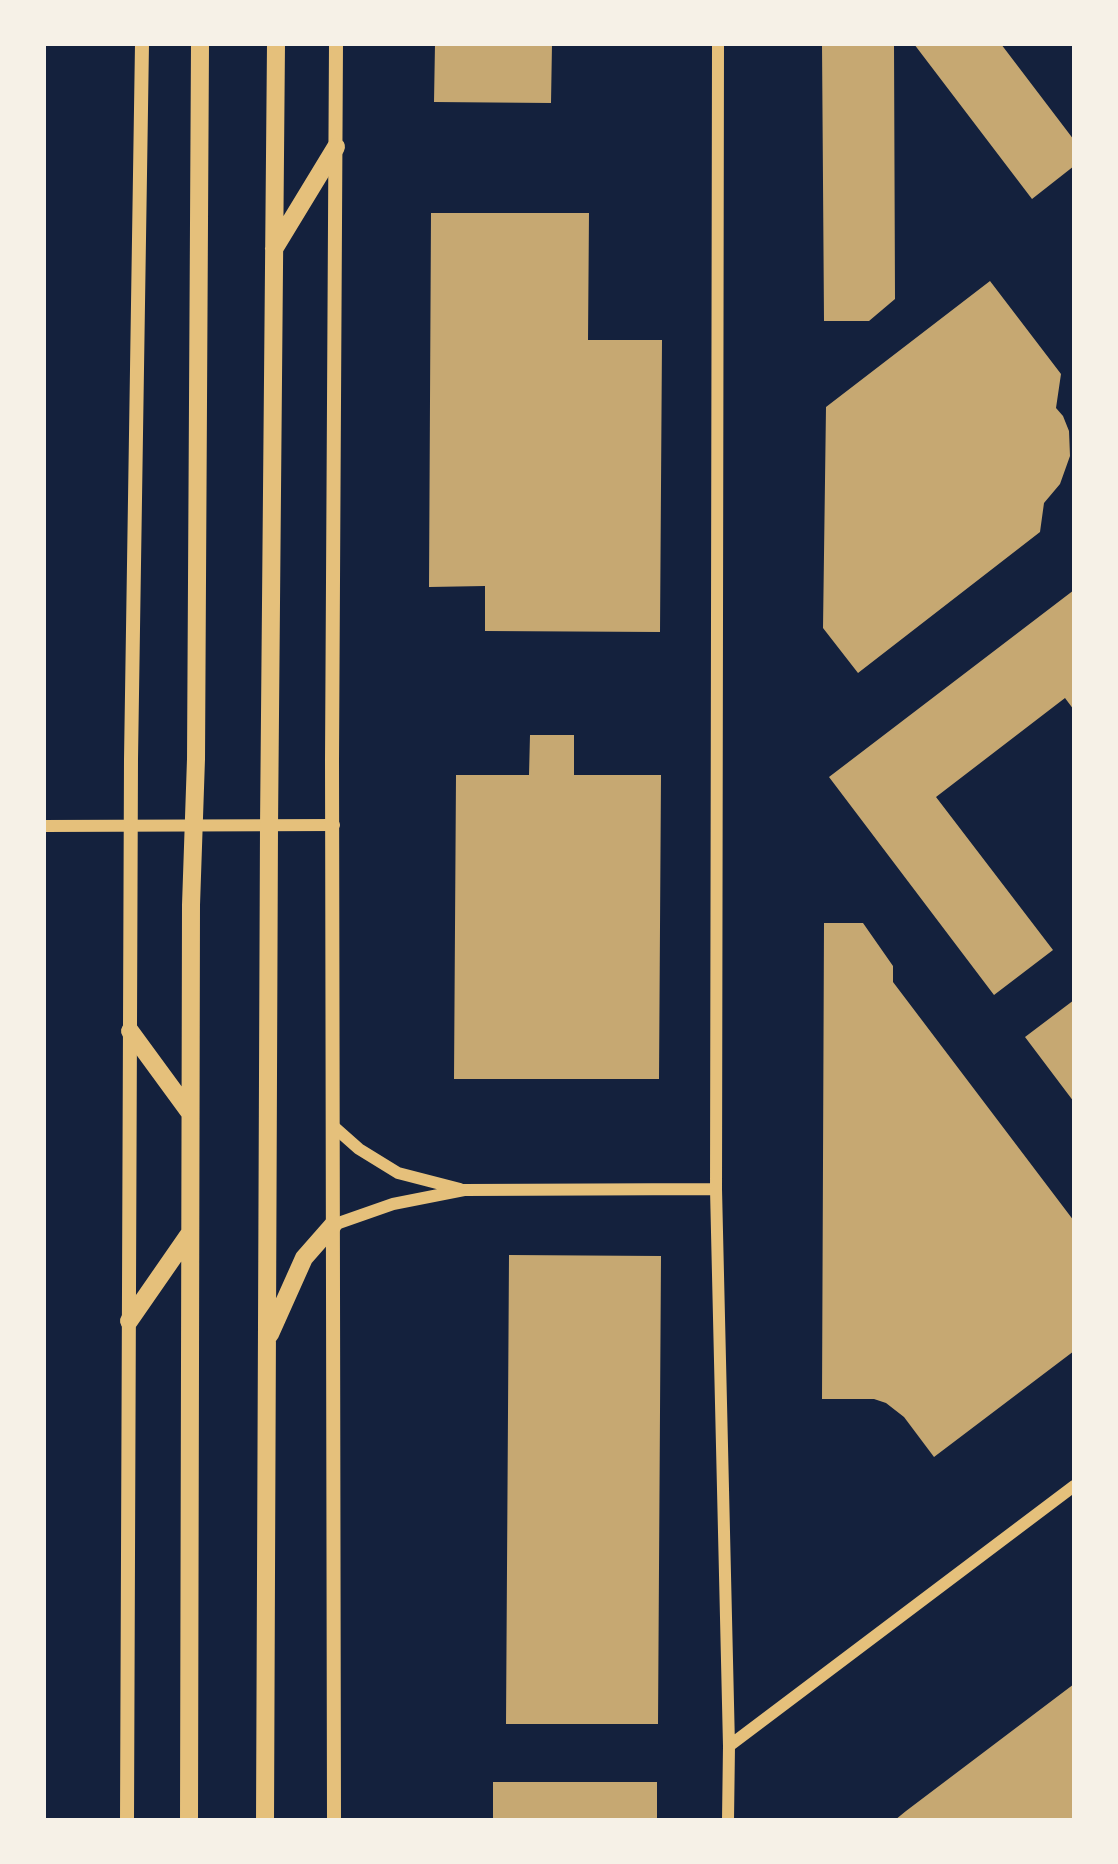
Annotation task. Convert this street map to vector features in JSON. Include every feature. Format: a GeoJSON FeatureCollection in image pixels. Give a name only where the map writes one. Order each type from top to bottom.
{"type":"FeatureCollection","features":[{"type":"Feature","properties":{"kind":"main road"},"geometry":{"type":"LineString","coordinates":[[127,1820],[131,827],[142,44]]}},
{"type":"Feature","properties":{"kind":"main road"},"geometry":{"type":"LineString","coordinates":[[189,1820],[191,905],[194,827],[200,44]]}},
{"type":"Feature","properties":{"kind":"main road"},"geometry":{"type":"LineString","coordinates":[[265,1820],[269,826],[276,44]]}},
{"type":"Feature","properties":{"kind":"main road"},"geometry":{"type":"LineString","coordinates":[[334,1820],[332,759],[336,44]]}},
{"type":"Feature","properties":{"kind":"main road"},"geometry":{"type":"LineString","coordinates":[[274,249],[336,147]]}},
{"type":"Feature","properties":{"kind":"main road"},"geometry":{"type":"LineString","coordinates":[[130,1031],[190,1113]]}},
{"type":"Feature","properties":{"kind":"main road"},"geometry":{"type":"LineString","coordinates":[[267,1341],[304,1258],[332,1225]]}},
{"type":"Feature","properties":{"kind":"main road"},"geometry":{"type":"LineString","coordinates":[[129,1321],[190,1233]]}},
{"type":"Feature","properties":{"kind":"street"},"geometry":{"type":"LineString","coordinates":[[718,44],[716,1189],[729,1746],[728,1820]]}},
{"type":"Feature","properties":{"kind":"street"},"geometry":{"type":"LineString","coordinates":[[44,826],[334,825]]}},
{"type":"Feature","properties":{"kind":"street"},"geometry":{"type":"LineString","coordinates":[[333,1126],[359,1149],[398,1173],[464,1190]]}},
{"type":"Feature","properties":{"kind":"street"},"geometry":{"type":"LineString","coordinates":[[332,1225],[393,1204],[464,1190],[716,1189]]}},
{"type":"Feature","properties":{"kind":"street"},"geometry":{"type":"LineString","coordinates":[[729,1746],[1074,1486]]}},
{"type":"Feature","properties":{"kind":"building"},"geometry":{"type":"Polygon","coordinates":[[[435,44],[552,44],[551,103],[434,102],[435,44]]]}},
{"type":"Feature","properties":{"kind":"building"},"geometry":{"type":"Polygon","coordinates":[[[822,44],[894,44],[895,299],[869,321],[824,321],[822,44]]]}},
{"type":"Feature","properties":{"kind":"building"},"geometry":{"type":"Polygon","coordinates":[[[914,44],[1001,44],[1074,140],[1074,166],[1032,199],[914,44]]]}},
{"type":"Feature","properties":{"kind":"building"},"geometry":{"type":"Polygon","coordinates":[[[431,213],[589,213],[588,340],[662,340],[660,632],[485,631],[485,586],[429,587],[431,213]]]}},
{"type":"Feature","properties":{"kind":"building"},"geometry":{"type":"Polygon","coordinates":[[[990,281],[1061,374],[1056,408],[1063,416],[1069,431],[1070,456],[1060,484],[1044,503],[1040,532],[858,673],[823,628],[826,407],[990,281]]]}},
{"type":"Feature","properties":{"kind":"building"},"geometry":{"type":"Polygon","coordinates":[[[1074,590],[1074,710],[1065,698],[936,797],[1053,950],[994,995],[829,777],[1074,590]]]}},
{"type":"Feature","properties":{"kind":"building"},"geometry":{"type":"Polygon","coordinates":[[[530,735],[574,735],[574,775],[661,775],[659,1079],[454,1079],[456,775],[529,775],[530,735]]]}},
{"type":"Feature","properties":{"kind":"building"},"geometry":{"type":"Polygon","coordinates":[[[824,923],[863,923],[893,966],[893,982],[1074,1221],[1074,1351],[934,1457],[904,1417],[886,1403],[874,1399],[822,1399],[824,923]]]}},
{"type":"Feature","properties":{"kind":"building"},"geometry":{"type":"Polygon","coordinates":[[[1074,1000],[1074,1102],[1025,1037],[1074,1000]]]}},
{"type":"Feature","properties":{"kind":"building"},"geometry":{"type":"Polygon","coordinates":[[[509,1255],[661,1256],[658,1724],[506,1724],[509,1255]]]}},
{"type":"Feature","properties":{"kind":"building"},"geometry":{"type":"Polygon","coordinates":[[[1074,1684],[1074,1820],[895,1820],[906,1811],[1074,1684]]]}},
{"type":"Feature","properties":{"kind":"building"},"geometry":{"type":"Polygon","coordinates":[[[493,1782],[657,1782],[657,1820],[493,1820],[493,1782]]]}}]}
